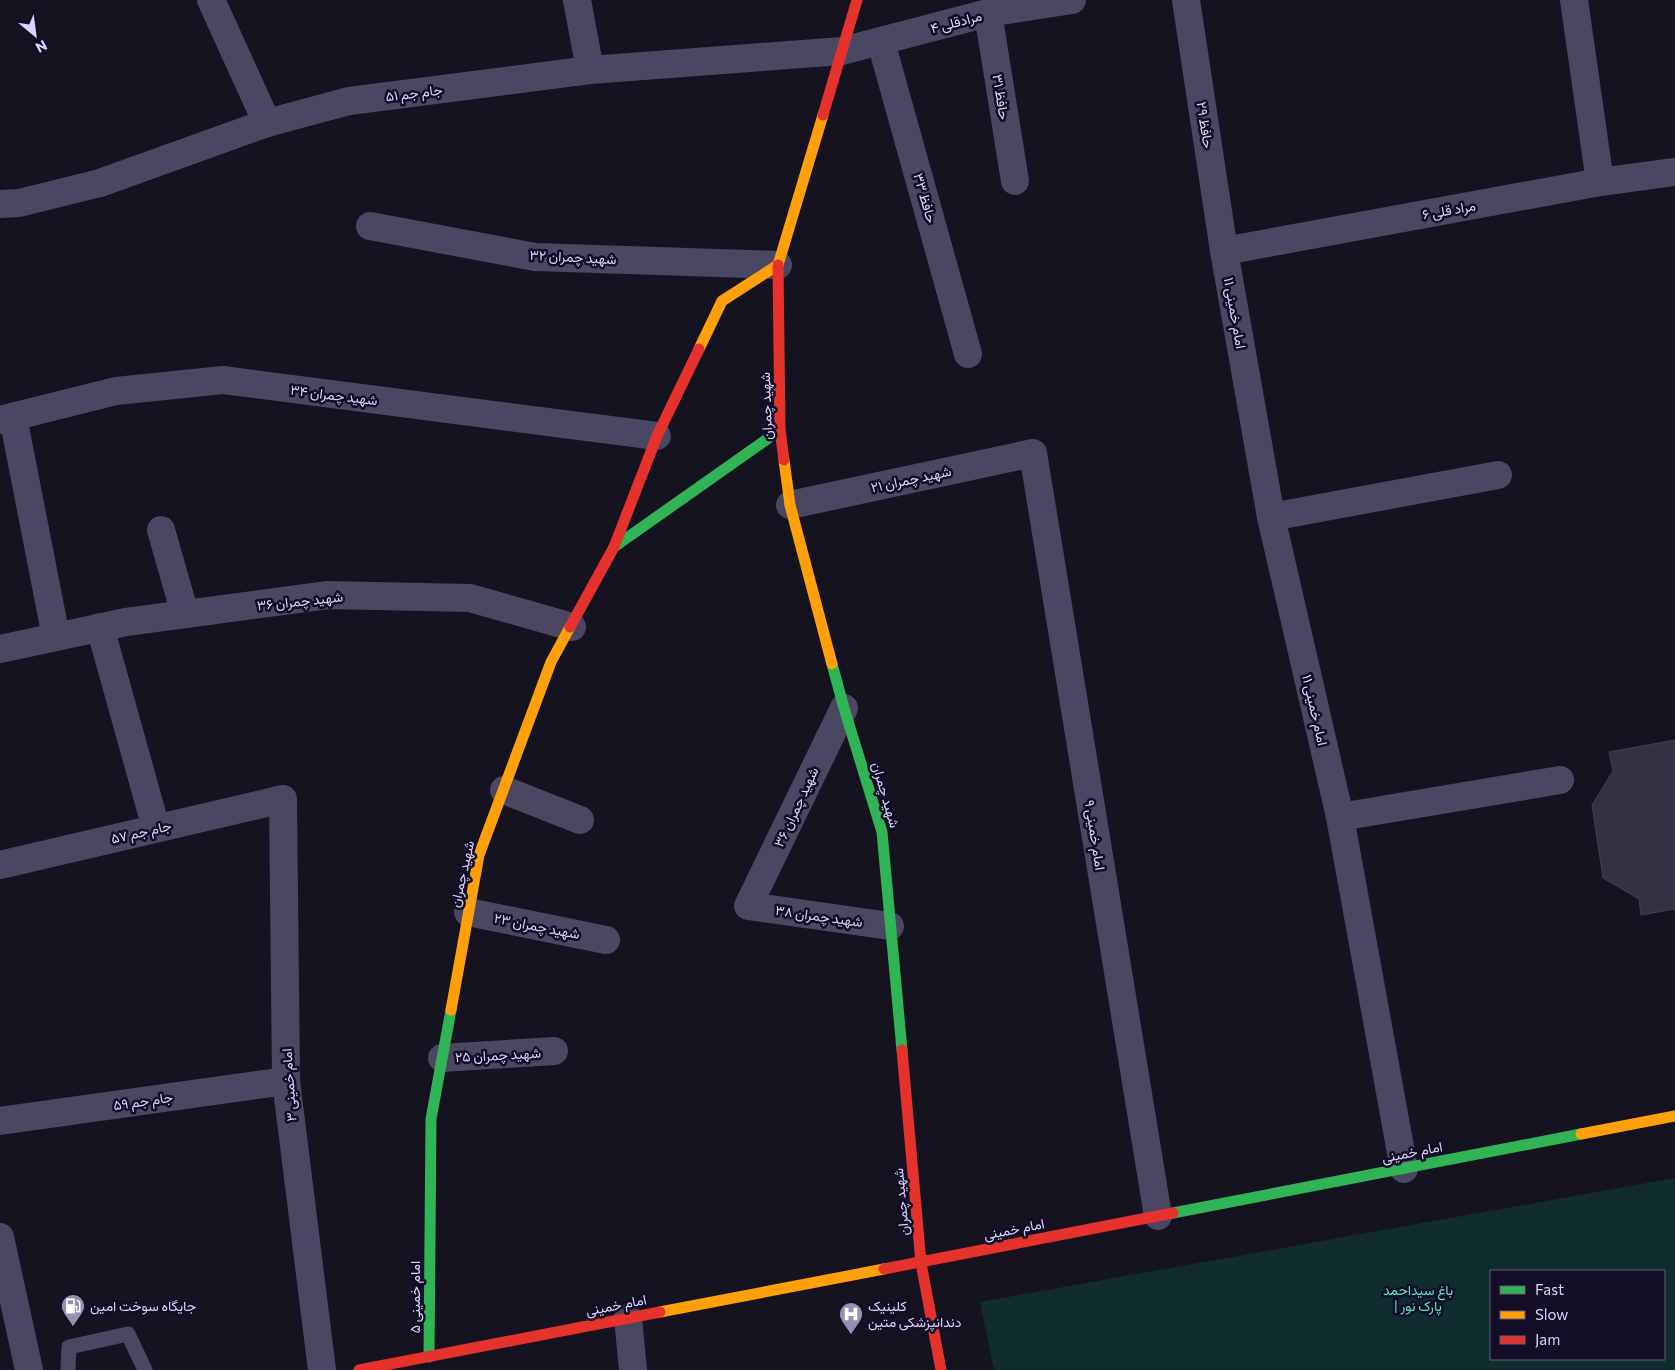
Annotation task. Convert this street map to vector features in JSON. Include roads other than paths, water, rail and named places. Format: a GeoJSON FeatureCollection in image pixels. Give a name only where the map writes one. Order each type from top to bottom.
{"type":"FeatureCollection","features":[{"type":"Feature","properties":{"kind":"street"},"geometry":{"type":"LineString","coordinates":[[211,0],[267,123]]}},
{"type":"Feature","properties":{"kind":"street"},"geometry":{"type":"LineString","coordinates":[[577,0],[590,70]]}},
{"type":"Feature","properties":{"kind":"street","name":"شهید چمران"},"geometry":{"type":"LineString","coordinates":[[858,0],[778,264],[780,430],[790,506],[844,708],[882,832],[921,1262],[941,1370]]}},
{"type":"Feature","properties":{"kind":"street","name":"مرادقلی ۴"},"geometry":{"type":"LineString","coordinates":[[842,51],[988,13],[1072,0]]}},
{"type":"Feature","properties":{"kind":"street","name":"حافظ ۲۹"},"geometry":{"type":"LineString","coordinates":[[1186,0],[1224,251]]}},
{"type":"Feature","properties":{"kind":"street"},"geometry":{"type":"LineString","coordinates":[[1574,0],[1600,182]]}},
{"type":"Feature","properties":{"kind":"street","name":"حافظ ۳۱"},"geometry":{"type":"LineString","coordinates":[[988,13],[1015,181]]}},
{"type":"Feature","properties":{"kind":"street","name":"حافظ ۳۳"},"geometry":{"type":"LineString","coordinates":[[881,42],[968,354]]}},
{"type":"Feature","properties":{"kind":"street","name":"جام جم ۵۱"},"geometry":{"type":"LineString","coordinates":[[0,204],[19,203],[100,183],[267,123],[349,101],[590,70],[842,51]]}},
{"type":"Feature","properties":{"kind":"street","name":"مراد قلی ۶"},"geometry":{"type":"LineString","coordinates":[[1224,251],[1600,182],[1675,172]]}},
{"type":"Feature","properties":{"kind":"street","name":"شهید چمران ۳۲"},"geometry":{"type":"LineString","coordinates":[[370,226],[535,257],[778,264]]}},
{"type":"Feature","properties":{"kind":"street","name":"امام خمینی ۱۱"},"geometry":{"type":"LineString","coordinates":[[1224,251],[1271,517],[1340,817],[1404,1168]]}},
{"type":"Feature","properties":{"kind":"street","name":"شهید چمران"},"geometry":{"type":"LineString","coordinates":[[430,1238],[431,1119],[479,855],[551,662],[572,627],[614,546],[657,436],[722,301],[778,264]]}},
{"type":"Feature","properties":{"kind":"street","name":"شهید چمران ۳۴"},"geometry":{"type":"LineString","coordinates":[[7,419],[116,391],[222,380],[657,436]]}},
{"type":"Feature","properties":{"kind":"street"},"geometry":{"type":"LineString","coordinates":[[7,419],[56,637]]}},
{"type":"Feature","properties":{"kind":"street"},"geometry":{"type":"LineString","coordinates":[[614,546],[780,430]]}},
{"type":"Feature","properties":{"kind":"street","name":"شهید چمران ۲۱"},"geometry":{"type":"LineString","coordinates":[[790,506],[1032,453]]}},
{"type":"Feature","properties":{"kind":"street","name":"امام خمینی ۹"},"geometry":{"type":"LineString","coordinates":[[1032,453],[1158,1216]]}},
{"type":"Feature","properties":{"kind":"street"},"geometry":{"type":"LineString","coordinates":[[1271,517],[1498,475]]}},
{"type":"Feature","properties":{"kind":"street"},"geometry":{"type":"LineString","coordinates":[[161,530],[185,614]]}},
{"type":"Feature","properties":{"kind":"street","name":"شهید چمران ۳۶"},"geometry":{"type":"LineString","coordinates":[[0,649],[126,622],[328,595],[470,598],[572,627]]}},
{"type":"Feature","properties":{"kind":"street"},"geometry":{"type":"LineString","coordinates":[[100,627],[156,828]]}},
{"type":"Feature","properties":{"kind":"street","name":"شهید چمران ۳۶"},"geometry":{"type":"LineString","coordinates":[[748,906],[844,708]]}},
{"type":"Feature","properties":{"kind":"street"},"geometry":{"type":"LineString","coordinates":[[1340,817],[1560,780]]}},
{"type":"Feature","properties":{"kind":"street"},"geometry":{"type":"LineString","coordinates":[[504,790],[580,820]]}},
{"type":"Feature","properties":{"kind":"street","name":"جام جم ۵۷"},"geometry":{"type":"LineString","coordinates":[[0,865],[283,799]]}},
{"type":"Feature","properties":{"kind":"street","name":"امام خمینی ۳"},"geometry":{"type":"LineString","coordinates":[[283,799],[286,1082],[322,1370]]}},
{"type":"Feature","properties":{"kind":"street","name":"شهید چمران ۳۸"},"geometry":{"type":"LineString","coordinates":[[748,906],[890,926]]}},
{"type":"Feature","properties":{"kind":"street","name":"شهید چمران ۲۳"},"geometry":{"type":"LineString","coordinates":[[468,912],[606,940]]}},
{"type":"Feature","properties":{"kind":"street","name":"شهید چمران ۲۵"},"geometry":{"type":"LineString","coordinates":[[442,1058],[554,1051]]}},
{"type":"Feature","properties":{"kind":"street","name":"جام جم ۵۹"},"geometry":{"type":"LineString","coordinates":[[0,1121],[286,1082]]}},
{"type":"Feature","properties":{"kind":"street","name":"امام خمینی"},"geometry":{"type":"LineString","coordinates":[[359,1370],[1675,1116]]}},
{"type":"Feature","properties":{"kind":"street"},"geometry":{"type":"LineString","coordinates":[[0,1237],[29,1370]]}},
{"type":"Feature","properties":{"kind":"street","name":"امام خمینی ۵"},"geometry":{"type":"LineString","coordinates":[[429,1357],[430,1238]]}},
{"type":"Feature","properties":{"kind":"street"},"geometry":{"type":"LineString","coordinates":[[628,1318],[633,1370]]}},
{"type":"Feature","properties":{"kind":"lane"},"geometry":{"type":"LineString","coordinates":[[68,1370],[69,1347],[128,1334],[145,1370]]}},
{"type":"Feature","properties":{"kind":"place","name":"جایگاه سوخت امین"},"geometry":{"type":"Point","coordinates":[73,1327]}},
{"type":"Feature","properties":{"kind":"place","name":"کلینیک دندانپزشکی متین"},"geometry":{"type":"Point","coordinates":[851,1335]}},
{"type":"Feature","properties":{"kind":"park label","name":"باغ سیداحمد | پارک نور"},"geometry":{"type":"Point","coordinates":[1418,1298]}}]}
